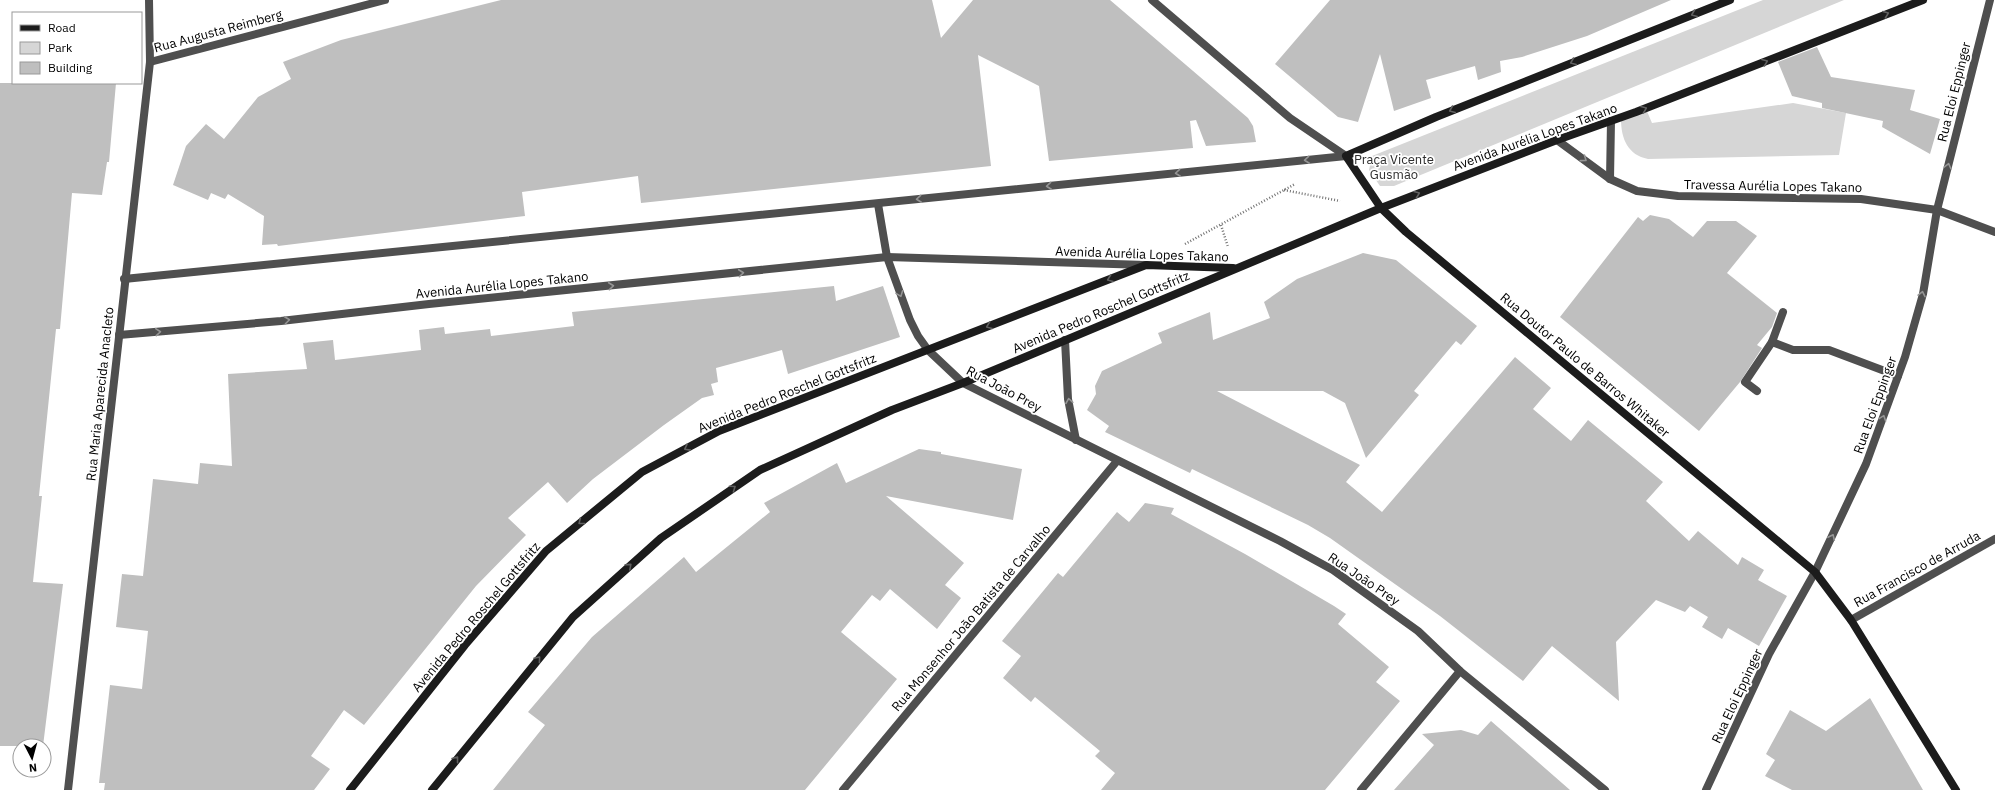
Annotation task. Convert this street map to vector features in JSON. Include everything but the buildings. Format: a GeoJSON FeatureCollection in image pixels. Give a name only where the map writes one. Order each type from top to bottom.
{"type":"FeatureCollection","features":[{"type":"Feature","properties":{"kind":"street","name":"Rua Maria Aparecida Anacleto"},"geometry":{"type":"LineString","coordinates":[[68,790],[124,279],[150,62],[149,0]]}},
{"type":"Feature","properties":{"kind":"street","name":"Rua Augusta Reimberg"},"geometry":{"type":"LineString","coordinates":[[150,62],[385,0]]}},
{"type":"Feature","properties":{"kind":"street","name":"Rua Doutor Paulo de Barros Whitaker"},"geometry":{"type":"LineString","coordinates":[[1152,0],[1290,118],[1312,135],[1346,156],[1381,208],[1406,232],[1815,572],[1851,620],[1956,790]]}},
{"type":"Feature","properties":{"kind":"street"},"geometry":{"type":"LineString","coordinates":[[124,279],[1346,156],[1436,117],[1730,0]]}},
{"type":"Feature","properties":{"kind":"street","name":"Avenida Aurélia Lopes Takano"},"geometry":{"type":"LineString","coordinates":[[119,335],[281,321],[436,303],[887,258],[1236,268],[1381,208],[1923,0]]}},
{"type":"Feature","properties":{"kind":"street","name":"Rua Eloi Eppinger"},"geometry":{"type":"LineString","coordinates":[[1706,790],[1769,654],[1815,572],[1866,464],[1898,376],[1923,294],[1937,210],[1990,0]]}},
{"type":"Feature","properties":{"kind":"street"},"geometry":{"type":"LineString","coordinates":[[1610,179],[1611,121]]}},
{"type":"Feature","properties":{"kind":"street","name":"Travessa Aurélia Lopes Takano"},"geometry":{"type":"LineString","coordinates":[[1557,140],[1610,179],[1637,191],[1678,196],[1861,199],[1937,210]]}},
{"type":"Feature","properties":{"kind":"street"},"geometry":{"type":"LineString","coordinates":[[878,204],[887,258]]}},
{"type":"Feature","properties":{"kind":"street"},"geometry":{"type":"LineString","coordinates":[[1937,210],[1995,232]]}},
{"type":"Feature","properties":{"kind":"street","name":"Rua João Prey"},"geometry":{"type":"LineString","coordinates":[[887,258],[910,320],[918,336],[928,350],[963,383],[1280,540],[1333,570],[1418,631],[1460,671],[1605,790]]}},
{"type":"Feature","properties":{"kind":"street","name":"Avenida Pedro Roschel Gottsfritz"},"geometry":{"type":"LineString","coordinates":[[350,790],[465,645],[546,550],[642,472],[719,431],[1146,265]]}},
{"type":"Feature","properties":{"kind":"street","name":"Avenida Pedro Roschel Gottsfritz"},"geometry":{"type":"LineString","coordinates":[[432,790],[573,617],[661,538],[760,470],[892,410],[963,383],[1236,268]]}},
{"type":"Feature","properties":{"kind":"street"},"geometry":{"type":"LineString","coordinates":[[1757,391],[1745,382],[1772,342],[1784,312]]}},
{"type":"Feature","properties":{"kind":"street"},"geometry":{"type":"LineString","coordinates":[[1065,340],[1068,399],[1076,440]]}},
{"type":"Feature","properties":{"kind":"street"},"geometry":{"type":"LineString","coordinates":[[1772,342],[1793,350],[1829,350],[1898,376]]}},
{"type":"Feature","properties":{"kind":"street","name":"Rua Monsenhor João Batista de Carvalho"},"geometry":{"type":"LineString","coordinates":[[843,790],[1118,461]]}},
{"type":"Feature","properties":{"kind":"street","name":"Rua Francisco de Arruda"},"geometry":{"type":"LineString","coordinates":[[1851,620],[1995,538]]}},
{"type":"Feature","properties":{"kind":"street"},"geometry":{"type":"LineString","coordinates":[[1361,790],[1460,671]]}},
{"type":"Feature","properties":{"kind":"path"},"geometry":{"type":"LineString","coordinates":[[1221,224],[1284,190],[1344,201]]}},
{"type":"Feature","properties":{"kind":"green space","name":"Praça Vicente Gusmão"},"geometry":{"type":"Polygon","coordinates":[[[1763,0],[1844,0],[1394,186],[1380,186],[1369,170],[1372,156],[1763,0]]]}},
{"type":"Feature","properties":{"kind":"green space"},"geometry":{"type":"Polygon","coordinates":[[[1793,103],[1846,113],[1839,155],[1648,159],[1635,154],[1631,150],[1622,133],[1621,119],[1646,109],[1652,123],[1793,103]]]}}]}
